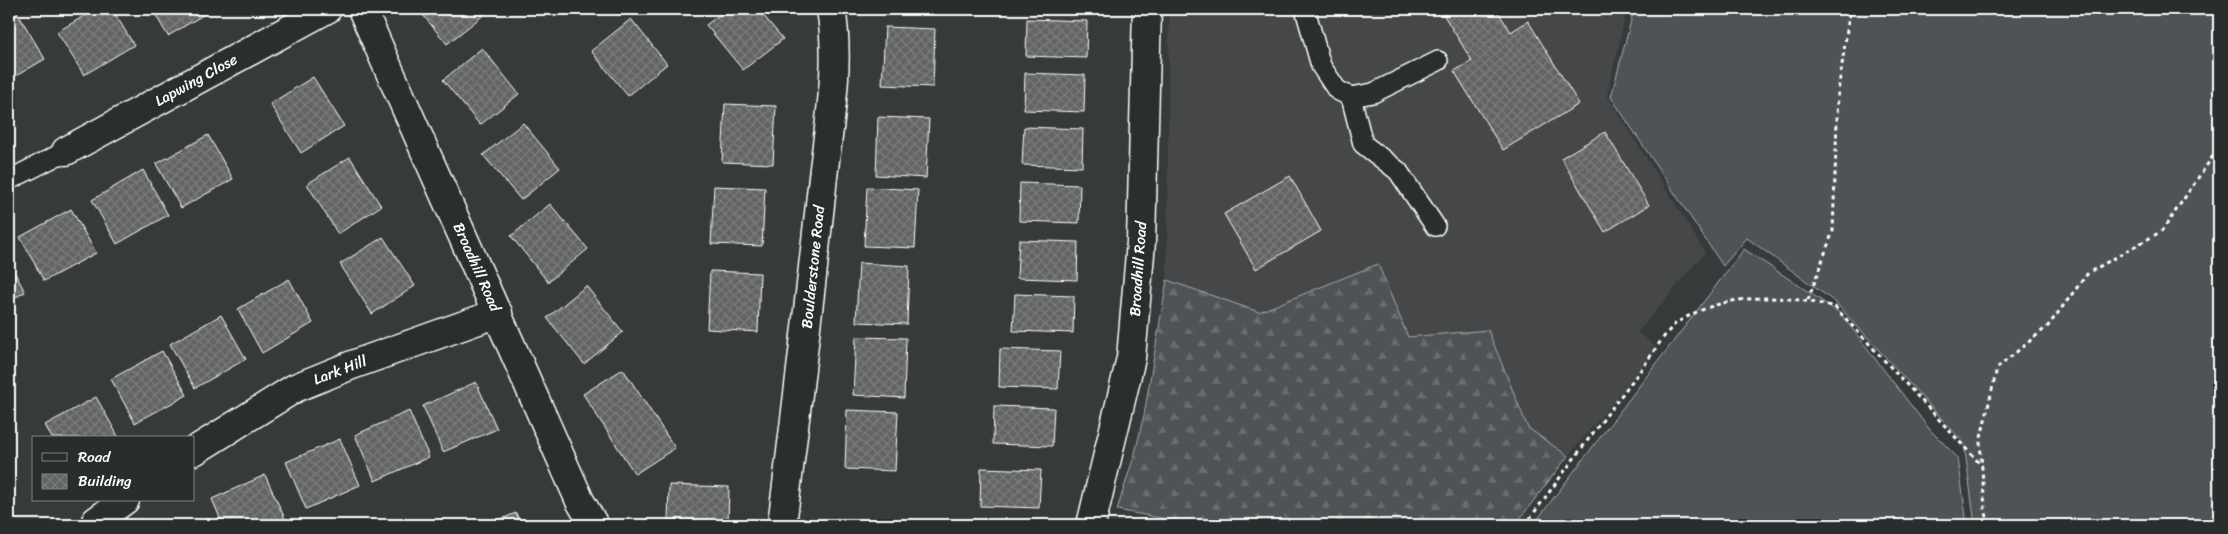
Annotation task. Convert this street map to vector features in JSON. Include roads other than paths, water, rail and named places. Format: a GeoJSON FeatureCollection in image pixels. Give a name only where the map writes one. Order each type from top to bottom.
{"type":"FeatureCollection","features":[{"type":"Feature","properties":{"kind":"street","name":"Lapwing Close"},"geometry":{"type":"LineString","coordinates":[[66,151],[327,9]]}},
{"type":"Feature","properties":{"kind":"street","name":"Broadhill Road"},"geometry":{"type":"LineString","coordinates":[[362,9],[580,501],[594,525]]}},
{"type":"Feature","properties":{"kind":"street","name":"Boulderstone Road"},"geometry":{"type":"LineString","coordinates":[[782,525],[804,350],[834,74],[835,28],[831,9]]}},
{"type":"Feature","properties":{"kind":"street","name":"Broadhill Road"},"geometry":{"type":"LineString","coordinates":[[1091,525],[1131,358],[1141,242],[1147,9]]}},
{"type":"Feature","properties":{"kind":"street","name":"Lark Hill"},"geometry":{"type":"LineString","coordinates":[[195,450],[295,388],[352,365],[498,313]]}},
{"type":"Feature","properties":{"kind":"street"},"geometry":{"type":"LineString","coordinates":[[96,521],[122,502]]}},
{"type":"Feature","properties":{"kind":"lane"},"geometry":{"type":"LineString","coordinates":[[1305,9],[1321,66],[1337,90],[1351,97],[1373,93],[1438,61]]}},
{"type":"Feature","properties":{"kind":"lane"},"geometry":{"type":"LineString","coordinates":[[1351,97],[1363,144],[1398,171],[1435,226]]}},
{"type":"Feature","properties":{"kind":"lane"},"geometry":{"type":"LineString","coordinates":[[9,180],[66,151]]}}]}
